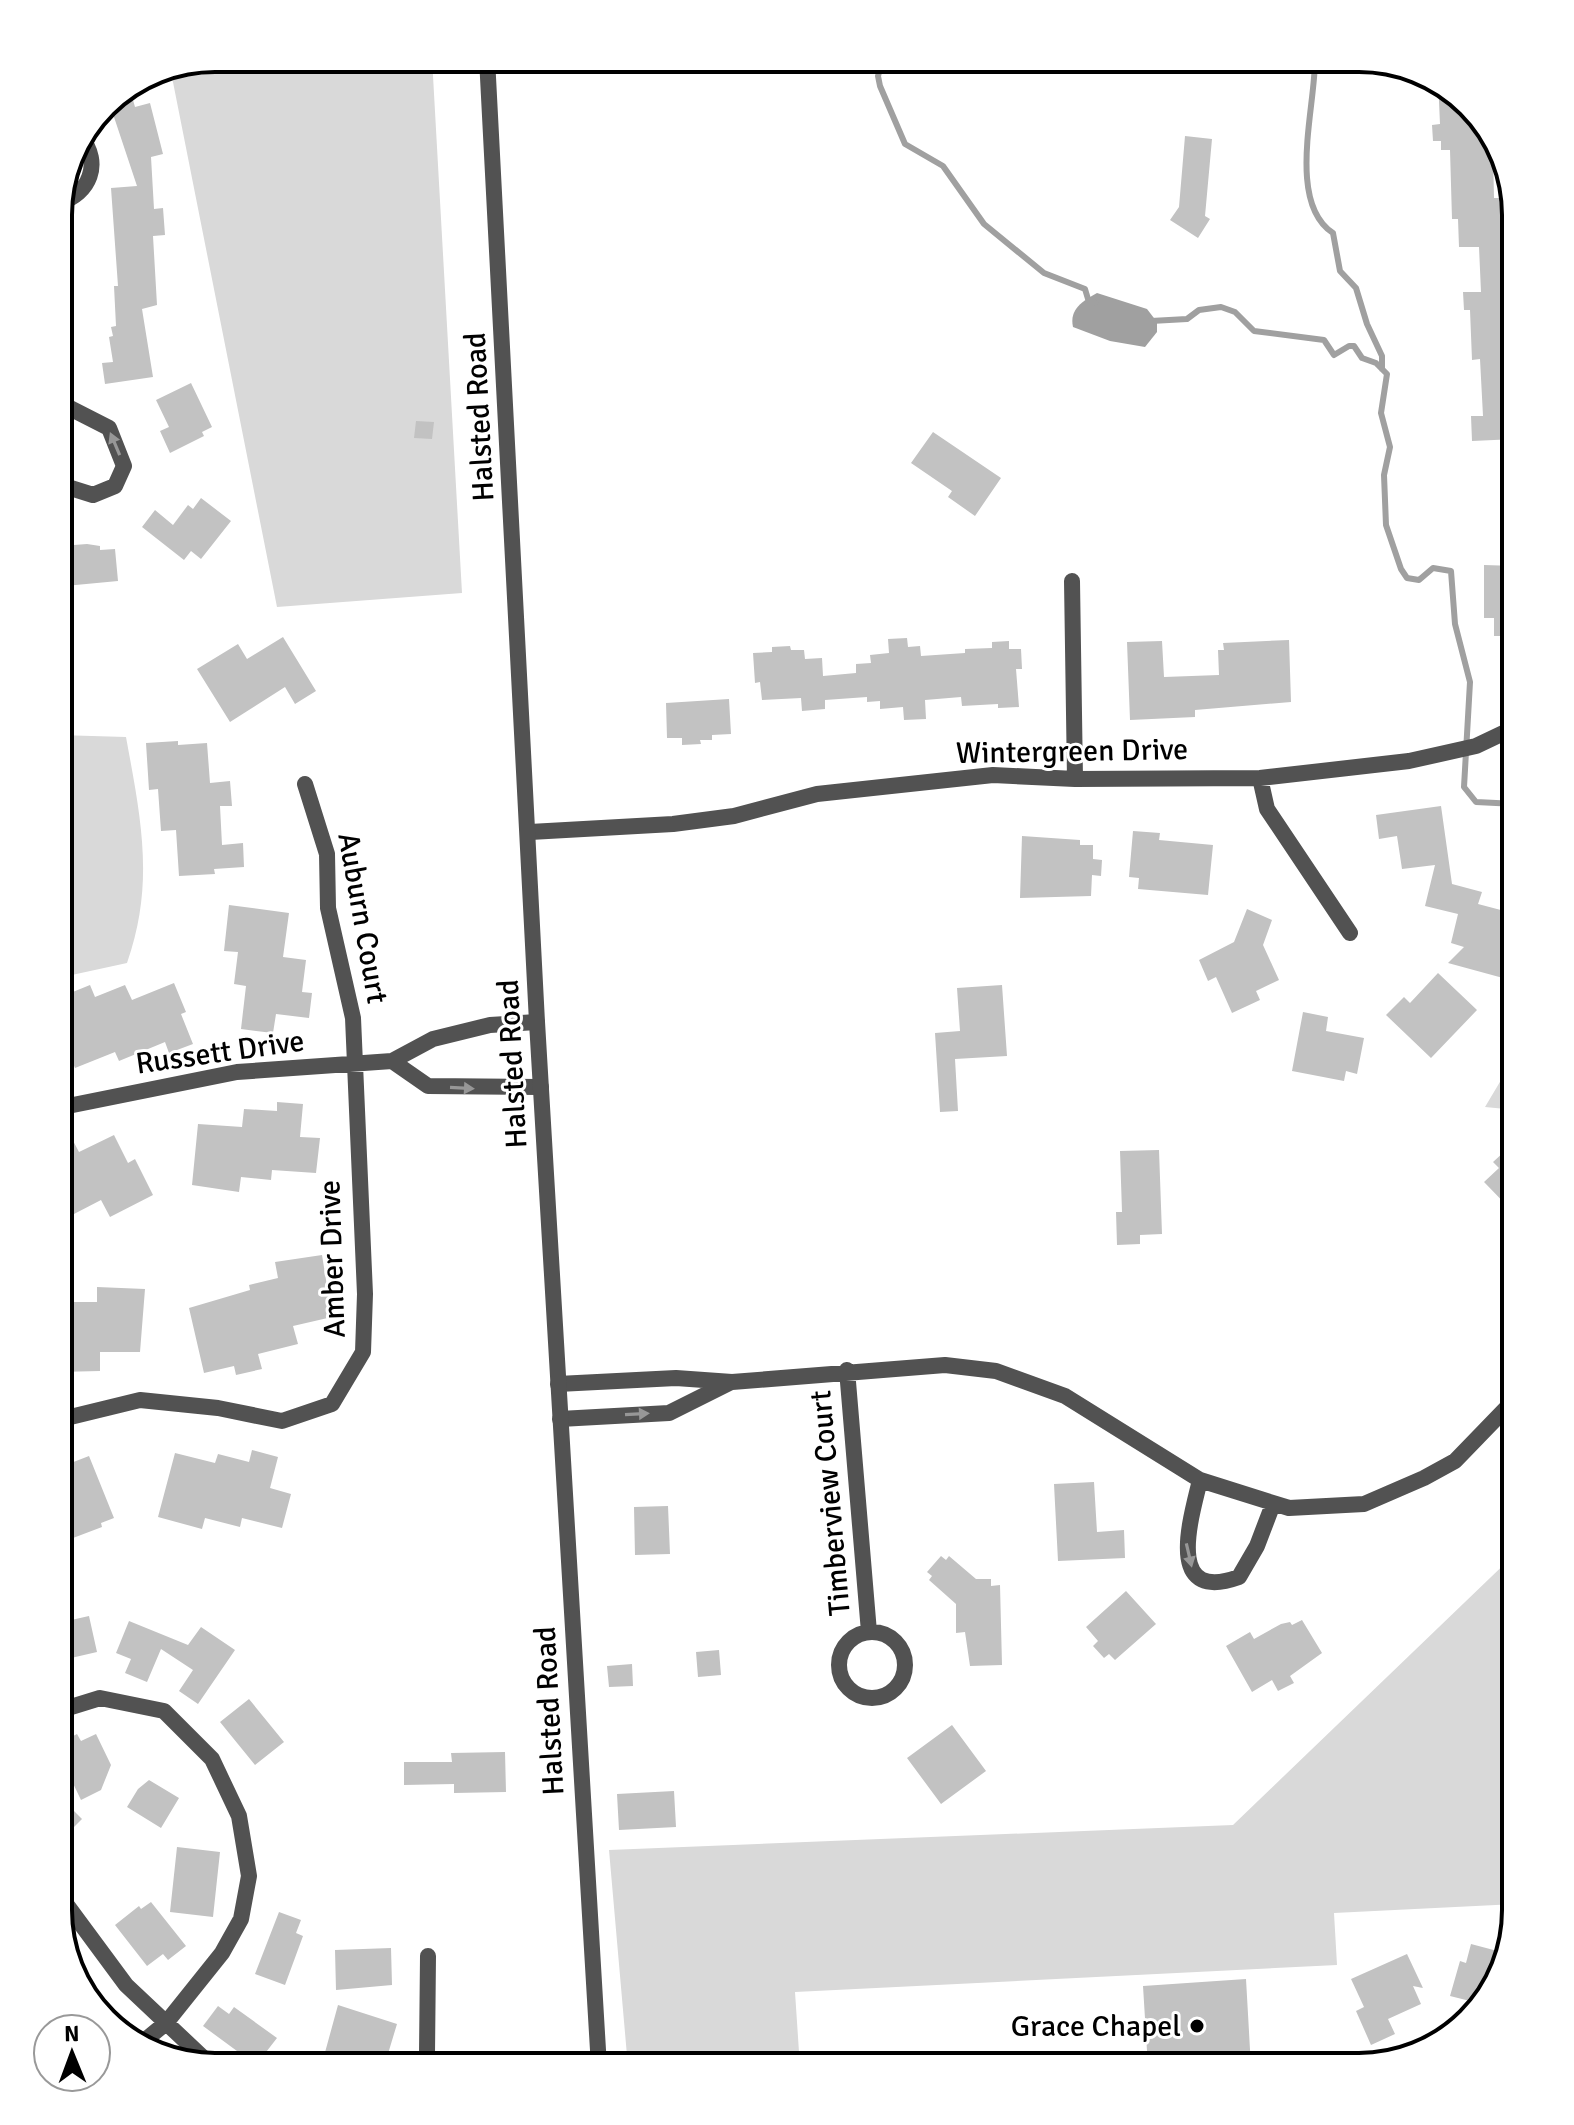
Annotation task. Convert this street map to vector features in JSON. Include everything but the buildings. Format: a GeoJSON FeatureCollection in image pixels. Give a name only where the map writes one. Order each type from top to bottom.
{"type":"FeatureCollection","features":[{"type":"Feature","properties":{"kind":"street","name":"Halsted Road"},"geometry":{"type":"LineString","coordinates":[[488,72],[530,832],[537,1022],[598,2053]]}},
{"type":"Feature","properties":{"kind":"street"},"geometry":{"type":"LineString","coordinates":[[73,197],[80,193],[91,173],[89,149]]}},
{"type":"Feature","properties":{"kind":"street"},"geometry":{"type":"LineString","coordinates":[[72,409],[109,428],[124,466],[115,486],[93,495],[72,488]]}},
{"type":"Feature","properties":{"kind":"street"},"geometry":{"type":"LineString","coordinates":[[1072,581],[1075,779]]}},
{"type":"Feature","properties":{"kind":"street","name":"Wintergreen Drive"},"geometry":{"type":"LineString","coordinates":[[530,832],[673,824],[734,816],[817,794],[993,775],[1075,779],[1260,778],[1409,761],[1476,746],[1502,734]]}},
{"type":"Feature","properties":{"kind":"street"},"geometry":{"type":"LineString","coordinates":[[1260,778],[1267,809],[1350,933]]}},
{"type":"Feature","properties":{"kind":"street","name":"Auburn Court"},"geometry":{"type":"LineString","coordinates":[[305,784],[327,854],[328,908],[353,1018],[354,1064]]}},
{"type":"Feature","properties":{"kind":"street","name":"Russett Drive"},"geometry":{"type":"LineString","coordinates":[[72,1105],[237,1072],[392,1061],[433,1039],[490,1025],[537,1022]]}},
{"type":"Feature","properties":{"kind":"street"},"geometry":{"type":"LineString","coordinates":[[392,1061],[428,1086],[541,1087]]}},
{"type":"Feature","properties":{"kind":"street","name":"Amber Drive"},"geometry":{"type":"LineString","coordinates":[[72,1417],[140,1400],[218,1408],[282,1421],[332,1404],[363,1352],[366,1323],[354,1064]]}},
{"type":"Feature","properties":{"kind":"street"},"geometry":{"type":"LineString","coordinates":[[558,1384],[676,1378],[732,1382],[847,1370],[945,1365],[996,1371],[1065,1396],[1200,1480],[1289,1508],[1364,1504],[1400,1488],[1455,1461],[1502,1412]]}},
{"type":"Feature","properties":{"kind":"street","name":"Timberview Court"},"geometry":{"type":"LineString","coordinates":[[847,1370],[869,1632]]}},
{"type":"Feature","properties":{"kind":"street"},"geometry":{"type":"LineString","coordinates":[[560,1419],[669,1413],[732,1382]]}},
{"type":"Feature","properties":{"kind":"street"},"geometry":{"type":"LineString","coordinates":[[1200,1480],[1185,1544],[1187,1559],[1193,1571],[1219,1584],[1239,1577],[1257,1546],[1273,1504]]}},
{"type":"Feature","properties":{"kind":"street","name":"Timberview Court"},"geometry":{"type":"LineString","coordinates":[[869,1632],[880,1633],[899,1645],[905,1667],[896,1688],[876,1698],[864,1697],[845,1685],[838,1664],[844,1646],[869,1632]]}},
{"type":"Feature","properties":{"kind":"street"},"geometry":{"type":"LineString","coordinates":[[72,1707],[100,1698],[164,1711],[212,1759],[239,1816],[249,1876],[241,1919],[222,1953],[166,2023],[149,2037]]}},
{"type":"Feature","properties":{"kind":"street"},"geometry":{"type":"LineString","coordinates":[[72,1907],[126,1985],[197,2052]]}},
{"type":"Feature","properties":{"kind":"street"},"geometry":{"type":"LineString","coordinates":[[427,2053],[428,1956]]}},
{"type":"Feature","properties":{"kind":"shaded area"},"geometry":{"type":"Polygon","coordinates":[[[215,72],[433,72],[462,593],[277,607],[172,79],[215,72]]]}},
{"type":"Feature","properties":{"kind":"shaded area"},"geometry":{"type":"Polygon","coordinates":[[[1097,293],[1147,309],[1157,322],[1157,332],[1145,347],[1110,341],[1073,327],[1075,310],[1097,293]]]}},
{"type":"Feature","properties":{"kind":"shaded area"},"geometry":{"type":"Polygon","coordinates":[[[72,735],[126,737],[143,851],[141,905],[127,963],[72,975],[72,735]]]}},
{"type":"Feature","properties":{"kind":"shaded area"},"geometry":{"type":"Polygon","coordinates":[[[1502,1078],[1502,1109],[1485,1107],[1502,1078]]]}},
{"type":"Feature","properties":{"kind":"shaded area"},"geometry":{"type":"Polygon","coordinates":[[[1502,1566],[1502,1905],[1334,1913],[1337,1965],[795,1992],[799,2053],[627,2053],[609,1850],[1233,1825],[1502,1566]]]}},
{"type":"Feature","properties":{"kind":"waterway"},"geometry":{"type":"LineString","coordinates":[[879,72],[880,86],[905,144],[943,166],[984,224],[1044,273],[1085,289],[1088,299],[1095,303]]}},
{"type":"Feature","properties":{"kind":"waterway"},"geometry":{"type":"LineString","coordinates":[[1314,72],[1307,152],[1310,199],[1319,219],[1333,233],[1340,271],[1356,288],[1367,324],[1382,356],[1382,369]]}},
{"type":"Feature","properties":{"kind":"waterway"},"geometry":{"type":"LineString","coordinates":[[1151,321],[1187,319],[1199,310],[1221,307],[1235,312],[1254,331],[1324,340],[1334,355],[1354,346],[1362,358],[1376,363],[1387,374],[1381,413],[1390,447],[1384,475],[1386,525],[1407,578],[1419,580],[1433,568],[1451,571],[1455,624],[1470,682],[1464,787],[1476,802],[1502,803]]}},
{"type":"Feature","properties":{"kind":"place","name":"Grace Chapel"},"geometry":{"type":"Point","coordinates":[1197,2026]}}]}
